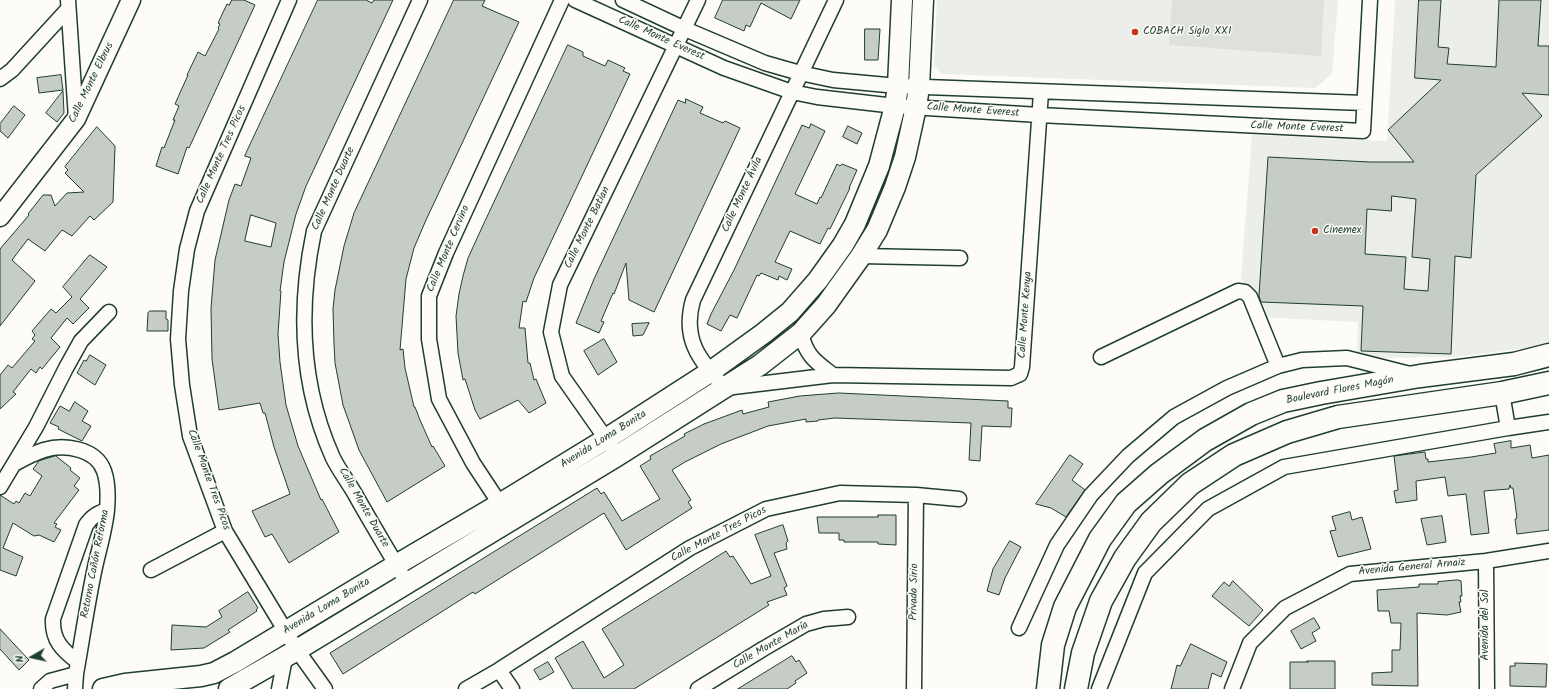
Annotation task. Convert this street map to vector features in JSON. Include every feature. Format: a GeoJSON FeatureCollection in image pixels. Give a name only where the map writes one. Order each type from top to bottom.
{"type":"FeatureCollection","features":[{"type":"Feature","properties":{"kind":"main road","name":"Avenida Loma Bonita"},"geometry":{"type":"LineString","coordinates":[[103,689],[125,684],[201,676],[214,672],[235,662],[606,439],[710,372],[790,312],[818,280],[843,246],[855,224],[879,166],[897,96],[902,0]]}},
{"type":"Feature","properties":{"kind":"main road","name":"Avenida Loma Bonita"},"geometry":{"type":"LineString","coordinates":[[229,689],[291,654],[617,456],[760,365],[801,333],[826,305],[877,230],[895,187],[905,157],[919,87],[923,0]]}},
{"type":"Feature","properties":{"kind":"main road","name":"Boulevard Flores Magón"},"geometry":{"type":"LineString","coordinates":[[1048,689],[1053,645],[1065,607],[1100,539],[1126,503],[1158,474],[1205,440],[1251,414],[1283,401],[1420,376],[1514,364],[1549,355]]}},
{"type":"Feature","properties":{"kind":"main road"},"geometry":{"type":"LineString","coordinates":[[1076,689],[1083,653],[1101,601],[1121,564],[1151,522],[1190,484],[1234,455],[1287,432],[1338,417],[1502,393],[1549,383]]}},
{"type":"Feature","properties":{"kind":"street","name":"Calle Monte Elbrus"},"geometry":{"type":"LineString","coordinates":[[0,217],[76,119],[131,0]]}},
{"type":"Feature","properties":{"kind":"street","name":"Calle Monte Tres Picos"},"geometry":{"type":"LineString","coordinates":[[289,0],[197,211],[187,249],[181,292],[178,339],[182,385],[190,436],[226,530],[286,632],[291,654],[325,689]]}},
{"type":"Feature","properties":{"kind":"street","name":"Calle Monte Duarte"},"geometry":{"type":"LineString","coordinates":[[407,584],[333,458],[312,394],[306,355],[303,319],[308,259],[314,231],[420,0]]}},
{"type":"Feature","properties":{"kind":"street","name":"Calle Monte Cervino"},"geometry":{"type":"LineString","coordinates":[[512,521],[473,463],[439,399],[429,339],[429,296],[446,253],[562,0]]}},
{"type":"Feature","properties":{"kind":"street","name":"Calle Monte Everest"},"geometry":{"type":"LineString","coordinates":[[575,0],[677,45],[724,68],[792,92],[817,97],[897,96],[919,87],[1364,102]]}},
{"type":"Feature","properties":{"kind":"street","name":"Calle Monte Everest"},"geometry":{"type":"LineString","coordinates":[[623,0],[685,29],[765,63],[800,73],[897,96],[916,107],[1039,116],[1363,130],[1370,0]]}},
{"type":"Feature","properties":{"kind":"street","name":"Calle Monte Batian"},"geometry":{"type":"LineString","coordinates":[[617,456],[562,376],[551,332],[560,285],[698,0]]}},
{"type":"Feature","properties":{"kind":"street","name":"Calle Monte Ávila"},"geometry":{"type":"LineString","coordinates":[[725,388],[696,354],[690,337],[689,324],[693,300],[836,0]]}},
{"type":"Feature","properties":{"kind":"street"},"geometry":{"type":"LineString","coordinates":[[68,4],[76,119]]}},
{"type":"Feature","properties":{"kind":"street"},"geometry":{"type":"LineString","coordinates":[[0,79],[12,70],[68,4]]}},
{"type":"Feature","properties":{"kind":"street","name":"Calle Monte Kenya"},"geometry":{"type":"LineString","coordinates":[[725,388],[833,375],[1012,378],[1020,374],[1022,367],[1041,92]]}},
{"type":"Feature","properties":{"kind":"street"},"geometry":{"type":"LineString","coordinates":[[860,256],[960,258]]}},
{"type":"Feature","properties":{"kind":"street"},"geometry":{"type":"LineString","coordinates":[[1101,357],[1238,291],[1245,292],[1250,296],[1278,366]]}},
{"type":"Feature","properties":{"kind":"street"},"geometry":{"type":"LineString","coordinates":[[0,487],[36,427],[66,368],[82,341],[109,312]]}},
{"type":"Feature","properties":{"kind":"street"},"geometry":{"type":"LineString","coordinates":[[801,333],[809,355],[833,375]]}},
{"type":"Feature","properties":{"kind":"street"},"geometry":{"type":"LineString","coordinates":[[1019,628],[1057,545],[1091,495],[1128,456],[1174,417],[1227,388],[1278,366],[1302,360],[1347,358],[1420,376]]}},
{"type":"Feature","properties":{"kind":"street"},"geometry":{"type":"LineString","coordinates":[[1502,393],[1508,428]]}},
{"type":"Feature","properties":{"kind":"street"},"geometry":{"type":"LineString","coordinates":[[1099,689],[1145,573],[1208,509],[1284,467],[1549,422]]}},
{"type":"Feature","properties":{"kind":"street","name":"Retorno Cañón Reforma"},"geometry":{"type":"LineString","coordinates":[[14,464],[43,450],[58,447],[72,448],[87,452],[96,459],[104,469],[107,480],[107,510],[94,572],[77,668],[75,689]]}},
{"type":"Feature","properties":{"kind":"street","name":"Calle Monte Tres Picos"},"geometry":{"type":"LineString","coordinates":[[466,689],[499,670],[690,548],[766,509],[840,493],[916,495],[959,499]]}},
{"type":"Feature","properties":{"kind":"street","name":"Privada Sirio"},"geometry":{"type":"LineString","coordinates":[[914,689],[916,495]]}},
{"type":"Feature","properties":{"kind":"street"},"geometry":{"type":"LineString","coordinates":[[41,689],[50,681],[77,668],[57,640],[52,629],[53,619],[86,525],[90,519],[98,513],[107,510]]}},
{"type":"Feature","properties":{"kind":"street"},"geometry":{"type":"LineString","coordinates":[[151,570],[226,530]]}},
{"type":"Feature","properties":{"kind":"street","name":"Avenida General Arnaiz"},"geometry":{"type":"LineString","coordinates":[[1232,689],[1250,643],[1285,608],[1350,574],[1486,561],[1549,551]]}},
{"type":"Feature","properties":{"kind":"street","name":"Avenida del Sol"},"geometry":{"type":"LineString","coordinates":[[1486,561],[1486,689]]}},
{"type":"Feature","properties":{"kind":"street","name":"Calle Monte María"},"geometry":{"type":"LineString","coordinates":[[698,689],[769,644],[806,624],[824,619],[848,617]]}},
{"type":"Feature","properties":{"kind":"street"},"geometry":{"type":"LineString","coordinates":[[279,689],[291,654]]}},
{"type":"Feature","properties":{"kind":"street"},"geometry":{"type":"LineString","coordinates":[[499,670],[512,689]]}},
{"type":"Feature","properties":{"kind":"shaded area","name":"COBACH Siglo XXI"},"geometry":{"type":"Polygon","coordinates":[[[937,0],[1338,0],[1332,74],[1315,88],[942,74],[934,65],[937,0]]]}},
{"type":"Feature","properties":{"kind":"shaded area"},"geometry":{"type":"Polygon","coordinates":[[[1172,0],[1324,0],[1321,56],[1169,45],[1172,0]]]}},
{"type":"Feature","properties":{"kind":"shaded area"},"geometry":{"type":"Polygon","coordinates":[[[1395,0],[1549,0],[1549,343],[1536,347],[1454,357],[1357,358],[1358,322],[1259,317],[1241,278],[1252,135],[1387,141],[1395,0]]]}},
{"type":"Feature","properties":{"kind":"building"},"geometry":{"type":"Polygon","coordinates":[[[232,0],[244,0],[255,5],[189,148],[187,147],[178,174],[156,166],[162,147],[164,148],[175,120],[173,120],[179,106],[175,104],[187,75],[198,52],[205,56],[219,29],[220,24],[218,23],[227,4],[229,5],[232,0]]]}},
{"type":"Feature","properties":{"kind":"building"},"geometry":{"type":"Polygon","coordinates":[[[318,0],[366,0],[372,3],[374,0],[393,0],[306,186],[296,214],[284,262],[280,291],[278,334],[286,405],[298,446],[321,500],[322,499],[339,532],[289,563],[272,534],[265,537],[252,511],[290,494],[274,447],[265,413],[263,413],[260,403],[219,410],[212,359],[211,308],[215,260],[229,200],[235,184],[241,186],[251,158],[245,156],[318,0]],[[251,215],[245,241],[271,247],[276,223],[251,215]]]}},
{"type":"Feature","properties":{"kind":"building"},"geometry":{"type":"Polygon","coordinates":[[[454,0],[485,0],[482,6],[519,22],[426,220],[414,248],[406,279],[400,350],[403,349],[405,368],[414,407],[432,447],[433,446],[445,466],[387,502],[359,450],[343,405],[335,363],[333,309],[335,290],[344,246],[354,213],[454,0]]]}},
{"type":"Feature","properties":{"kind":"building"},"geometry":{"type":"Polygon","coordinates":[[[723,0],[800,0],[791,19],[761,3],[750,27],[746,25],[744,31],[715,18],[723,0]]]}},
{"type":"Feature","properties":{"kind":"building"},"geometry":{"type":"Polygon","coordinates":[[[1419,0],[1441,0],[1438,47],[1449,48],[1447,64],[1496,67],[1499,0],[1541,0],[1538,46],[1549,46],[1549,95],[1522,93],[1542,116],[1476,175],[1471,258],[1455,256],[1451,354],[1361,351],[1363,306],[1261,302],[1259,296],[1268,157],[1370,162],[1414,162],[1388,130],[1441,80],[1415,78],[1419,0]],[[1392,196],[1391,211],[1367,209],[1365,254],[1406,257],[1404,289],[1428,291],[1430,259],[1412,257],[1416,199],[1392,196]]]}},
{"type":"Feature","properties":{"kind":"building"},"geometry":{"type":"Polygon","coordinates":[[[865,29],[880,29],[878,60],[865,60],[865,29]]]}},
{"type":"Feature","properties":{"kind":"building"},"geometry":{"type":"Polygon","coordinates":[[[568,45],[583,52],[583,56],[605,66],[608,60],[625,68],[623,71],[630,74],[534,278],[526,302],[523,301],[519,328],[525,328],[528,363],[530,363],[534,380],[536,379],[546,403],[529,413],[518,400],[480,419],[475,410],[465,379],[463,380],[458,353],[456,316],[463,276],[468,258],[568,45]]]}},
{"type":"Feature","properties":{"kind":"building"},"geometry":{"type":"Polygon","coordinates":[[[61,75],[63,90],[39,93],[37,78],[61,75]]]}},
{"type":"Feature","properties":{"kind":"building"},"geometry":{"type":"Polygon","coordinates":[[[63,91],[64,113],[57,122],[46,113],[63,91]]]}},
{"type":"Feature","properties":{"kind":"building"},"geometry":{"type":"Polygon","coordinates":[[[686,99],[703,107],[700,113],[723,123],[725,121],[740,128],[654,312],[629,300],[626,263],[614,294],[613,293],[601,321],[604,322],[599,333],[576,323],[594,279],[678,100],[685,103],[686,99]]]}},
{"type":"Feature","properties":{"kind":"building"},"geometry":{"type":"Polygon","coordinates":[[[14,106],[25,115],[8,138],[0,131],[0,124],[14,106]]]}},
{"type":"Feature","properties":{"kind":"building"},"geometry":{"type":"Polygon","coordinates":[[[811,124],[825,131],[795,194],[817,204],[837,164],[840,166],[842,164],[857,170],[850,188],[830,229],[828,228],[820,244],[790,231],[775,262],[792,269],[787,280],[779,276],[778,280],[761,273],[759,276],[757,275],[737,318],[730,315],[721,331],[707,324],[711,314],[734,270],[802,125],[809,128],[811,124]]]}},
{"type":"Feature","properties":{"kind":"building"},"geometry":{"type":"Polygon","coordinates":[[[848,126],[862,133],[857,144],[843,137],[848,126]]]}},
{"type":"Feature","properties":{"kind":"building"},"geometry":{"type":"Polygon","coordinates":[[[97,127],[115,146],[113,202],[94,220],[90,216],[72,236],[62,230],[45,251],[28,239],[12,260],[35,281],[0,326],[0,249],[29,215],[28,214],[43,195],[51,195],[55,206],[67,193],[84,192],[65,173],[68,170],[65,167],[97,127]]]}},
{"type":"Feature","properties":{"kind":"building"},"geometry":{"type":"Polygon","coordinates":[[[90,255],[107,267],[80,299],[89,308],[73,324],[67,318],[51,338],[60,347],[42,369],[40,367],[36,373],[31,369],[13,392],[16,394],[0,409],[0,375],[8,365],[12,368],[35,341],[32,339],[35,335],[32,331],[51,309],[56,313],[72,297],[63,287],[90,255]]]}},
{"type":"Feature","properties":{"kind":"building"},"geometry":{"type":"Polygon","coordinates":[[[150,311],[166,311],[168,331],[147,331],[148,313],[150,311]]]}},
{"type":"Feature","properties":{"kind":"building"},"geometry":{"type":"Polygon","coordinates":[[[649,323],[643,335],[633,336],[632,324],[649,323]]]}},
{"type":"Feature","properties":{"kind":"building"},"geometry":{"type":"Polygon","coordinates":[[[604,339],[617,362],[598,375],[584,351],[604,339]]]}},
{"type":"Feature","properties":{"kind":"building"},"geometry":{"type":"Polygon","coordinates":[[[90,355],[106,365],[95,385],[77,373],[84,360],[86,361],[90,355]]]}},
{"type":"Feature","properties":{"kind":"building"},"geometry":{"type":"Polygon","coordinates":[[[839,393],[1008,401],[1008,408],[1012,408],[1011,427],[982,426],[980,461],[969,460],[971,423],[835,418],[806,422],[806,419],[768,426],[721,444],[672,470],[691,500],[688,502],[692,508],[626,550],[604,513],[475,594],[473,592],[343,674],[330,653],[597,488],[601,494],[604,492],[622,521],[660,499],[640,466],[651,459],[650,456],[685,436],[684,434],[704,424],[742,410],[743,414],[769,407],[768,402],[800,396],[839,393]]]}},
{"type":"Feature","properties":{"kind":"building"},"geometry":{"type":"Polygon","coordinates":[[[75,402],[88,411],[82,421],[91,426],[82,441],[58,429],[59,427],[50,423],[60,406],[69,411],[75,402]]]}},
{"type":"Feature","properties":{"kind":"building"},"geometry":{"type":"Polygon","coordinates":[[[1511,441],[1511,448],[1530,445],[1532,458],[1549,455],[1549,530],[1517,534],[1515,519],[1517,518],[1513,488],[1511,488],[1510,485],[1509,489],[1484,491],[1489,533],[1471,535],[1466,494],[1448,496],[1445,477],[1416,481],[1417,500],[1396,503],[1394,491],[1398,490],[1394,456],[1425,452],[1428,462],[1471,457],[1496,453],[1494,444],[1511,441]]]}},
{"type":"Feature","properties":{"kind":"building"},"geometry":{"type":"Polygon","coordinates":[[[1070,455],[1083,464],[1072,480],[1085,490],[1066,517],[1051,508],[1036,504],[1070,455]]]}},
{"type":"Feature","properties":{"kind":"building"},"geometry":{"type":"Polygon","coordinates":[[[56,456],[71,468],[70,470],[80,478],[74,486],[79,490],[54,523],[57,524],[55,527],[61,530],[54,542],[39,535],[34,536],[13,523],[3,548],[23,557],[16,576],[0,570],[0,495],[14,504],[16,501],[19,503],[25,493],[30,496],[42,476],[33,469],[39,461],[56,456]]]}},
{"type":"Feature","properties":{"kind":"building"},"geometry":{"type":"Polygon","coordinates":[[[1350,512],[1352,520],[1362,517],[1371,549],[1338,557],[1330,531],[1336,530],[1332,517],[1350,512]]]}},
{"type":"Feature","properties":{"kind":"building"},"geometry":{"type":"Polygon","coordinates":[[[878,515],[896,515],[896,545],[878,544],[878,542],[844,542],[844,540],[839,540],[839,533],[819,533],[817,517],[878,517],[878,515]]]}},
{"type":"Feature","properties":{"kind":"building"},"geometry":{"type":"Polygon","coordinates":[[[1442,516],[1446,542],[1427,545],[1421,519],[1442,516]]]}},
{"type":"Feature","properties":{"kind":"building"},"geometry":{"type":"Polygon","coordinates":[[[783,525],[788,541],[786,543],[787,549],[774,553],[787,586],[784,588],[787,595],[767,602],[769,605],[634,689],[573,689],[555,658],[583,641],[604,678],[624,665],[602,629],[726,551],[730,557],[733,556],[751,584],[771,576],[755,535],[783,525]]]}},
{"type":"Feature","properties":{"kind":"building"},"geometry":{"type":"Polygon","coordinates":[[[1010,541],[1021,547],[1005,578],[999,595],[987,591],[993,569],[1010,541]]]}},
{"type":"Feature","properties":{"kind":"building"},"geometry":{"type":"Polygon","coordinates":[[[1233,581],[1263,610],[1249,626],[1212,596],[1224,582],[1229,586],[1233,581]]]}},
{"type":"Feature","properties":{"kind":"building"},"geometry":{"type":"Polygon","coordinates":[[[1461,581],[1462,596],[1460,596],[1461,602],[1459,602],[1461,612],[1447,615],[1417,613],[1418,686],[1372,685],[1372,673],[1392,672],[1392,650],[1400,650],[1401,623],[1391,623],[1389,611],[1378,611],[1377,590],[1419,587],[1419,584],[1438,584],[1438,582],[1461,581]]]}},
{"type":"Feature","properties":{"kind":"building"},"geometry":{"type":"Polygon","coordinates":[[[248,592],[258,608],[256,610],[257,611],[228,630],[230,632],[204,648],[171,650],[172,625],[206,627],[222,617],[219,611],[248,592]]]}},
{"type":"Feature","properties":{"kind":"building"},"geometry":{"type":"Polygon","coordinates":[[[1314,618],[1320,628],[1312,633],[1316,641],[1301,649],[1291,631],[1314,618]]]}},
{"type":"Feature","properties":{"kind":"building"},"geometry":{"type":"Polygon","coordinates":[[[0,629],[29,660],[19,670],[0,649],[0,629]]]}},
{"type":"Feature","properties":{"kind":"building"},"geometry":{"type":"Polygon","coordinates":[[[1191,644],[1227,662],[1221,677],[1212,673],[1208,689],[1171,689],[1177,665],[1180,666],[1191,644]]]}},
{"type":"Feature","properties":{"kind":"building"},"geometry":{"type":"Polygon","coordinates":[[[792,656],[796,662],[799,660],[807,673],[795,681],[796,683],[787,689],[738,689],[792,656]]]}},
{"type":"Feature","properties":{"kind":"building"},"geometry":{"type":"Polygon","coordinates":[[[1307,661],[1335,661],[1335,689],[1290,689],[1290,662],[1308,662],[1307,661]]]}},
{"type":"Feature","properties":{"kind":"building"},"geometry":{"type":"Polygon","coordinates":[[[548,662],[554,672],[540,680],[534,670],[548,662]]]}},
{"type":"Feature","properties":{"kind":"building"},"geometry":{"type":"Polygon","coordinates":[[[1515,663],[1547,664],[1546,687],[1510,686],[1510,666],[1515,666],[1515,663]]]}},
{"type":"Feature","properties":{"kind":"place","name":"COBACH Siglo XXI"},"geometry":{"type":"Point","coordinates":[1135,32]}},
{"type":"Feature","properties":{"kind":"place","name":"Cinemex"},"geometry":{"type":"Point","coordinates":[1315,231]}}]}
